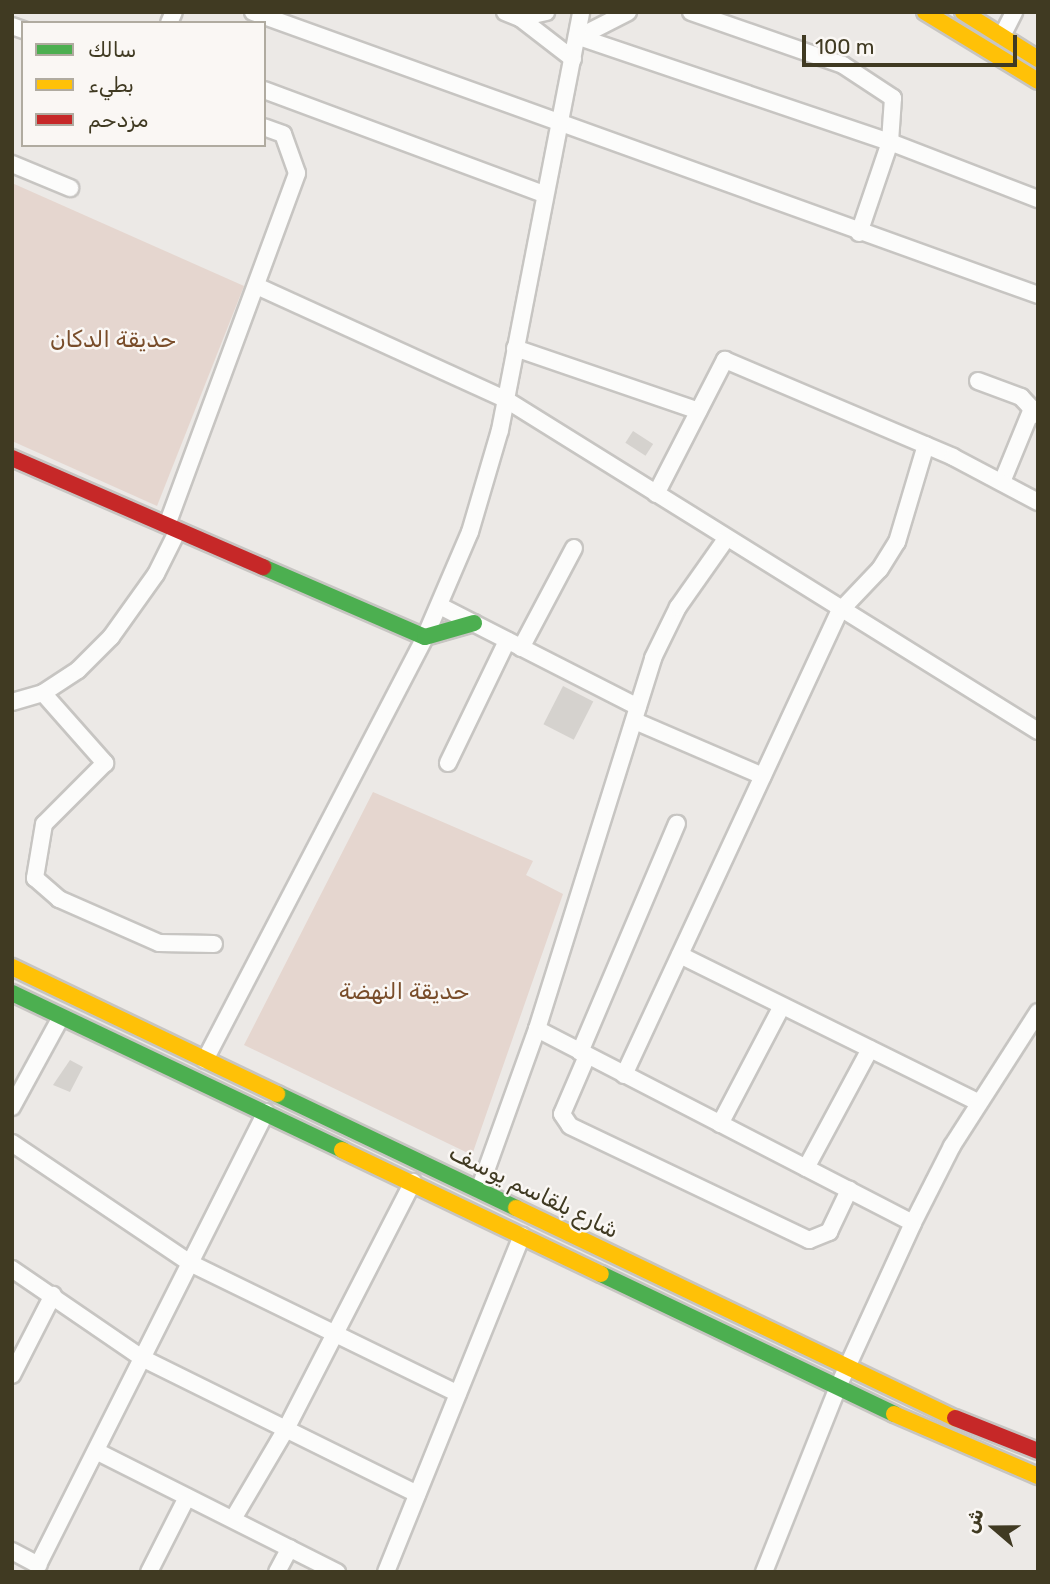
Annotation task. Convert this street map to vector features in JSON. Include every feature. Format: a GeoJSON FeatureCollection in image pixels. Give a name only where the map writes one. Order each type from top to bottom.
{"type":"FeatureCollection","features":[{"type":"Feature","properties":{"kind":"main road"},"geometry":{"type":"LineString","coordinates":[[925,12],[1038,81]]}},
{"type":"Feature","properties":{"kind":"main road"},"geometry":{"type":"LineString","coordinates":[[963,12],[1038,59]]}},
{"type":"Feature","properties":{"kind":"main road"},"geometry":{"type":"LineString","coordinates":[[12,458],[425,637],[474,623]]}},
{"type":"Feature","properties":{"kind":"main road","name":"شارع بلقاسم يوسف"},"geometry":{"type":"LineString","coordinates":[[12,967],[848,1367],[1038,1451]]}},
{"type":"Feature","properties":{"kind":"main road","name":"شارع بلقاسم يوسف"},"geometry":{"type":"LineString","coordinates":[[12,993],[982,1456],[1038,1476]]}},
{"type":"Feature","properties":{"kind":"street"},"geometry":{"type":"LineString","coordinates":[[253,12],[558,120],[859,233],[1038,295]]}},
{"type":"Feature","properties":{"kind":"street"},"geometry":{"type":"LineString","coordinates":[[505,12],[520,18],[573,59]]}},
{"type":"Feature","properties":{"kind":"street"},"geometry":{"type":"LineString","coordinates":[[520,18],[546,12]]}},
{"type":"Feature","properties":{"kind":"street"},"geometry":{"type":"LineString","coordinates":[[205,1060],[425,637],[440,606],[484,488],[505,398],[558,120],[579,37],[581,12]]}},
{"type":"Feature","properties":{"kind":"street"},"geometry":{"type":"LineString","coordinates":[[579,37],[628,12]]}},
{"type":"Feature","properties":{"kind":"street"},"geometry":{"type":"LineString","coordinates":[[691,12],[843,65],[893,98],[890,142],[859,233]]}},
{"type":"Feature","properties":{"kind":"street"},"geometry":{"type":"LineString","coordinates":[[1002,36],[1014,12]]}},
{"type":"Feature","properties":{"kind":"street"},"geometry":{"type":"LineString","coordinates":[[579,37],[890,142],[1038,199]]}},
{"type":"Feature","properties":{"kind":"street"},"geometry":{"type":"LineString","coordinates":[[266,91],[544,194]]}},
{"type":"Feature","properties":{"kind":"street"},"geometry":{"type":"LineString","coordinates":[[12,702],[43,693],[78,670],[111,637],[156,575],[297,173],[283,134],[266,128]]}},
{"type":"Feature","properties":{"kind":"street"},"geometry":{"type":"LineString","coordinates":[[12,164],[70,188]]}},
{"type":"Feature","properties":{"kind":"street"},"geometry":{"type":"LineString","coordinates":[[259,287],[505,398],[839,612],[1038,731]]}},
{"type":"Feature","properties":{"kind":"street"},"geometry":{"type":"LineString","coordinates":[[515,348],[699,411]]}},
{"type":"Feature","properties":{"kind":"street"},"geometry":{"type":"LineString","coordinates":[[656,494],[725,360],[926,445],[1038,502]]}},
{"type":"Feature","properties":{"kind":"street"},"geometry":{"type":"LineString","coordinates":[[978,382],[1021,397],[1035,412],[1002,482]]}},
{"type":"Feature","properties":{"kind":"street"},"geometry":{"type":"LineString","coordinates":[[624,1075],[839,612],[880,569],[897,542],[926,445]]}},
{"type":"Feature","properties":{"kind":"street"},"geometry":{"type":"LineString","coordinates":[[479,1189],[537,1029],[636,714],[664,634],[726,539]]}},
{"type":"Feature","properties":{"kind":"street"},"geometry":{"type":"LineString","coordinates":[[448,763],[514,644],[574,548]]}},
{"type":"Feature","properties":{"kind":"street"},"geometry":{"type":"LineString","coordinates":[[440,606],[514,644],[636,714],[763,776]]}},
{"type":"Feature","properties":{"kind":"street"},"geometry":{"type":"LineString","coordinates":[[43,693],[105,763],[44,824],[36,878],[59,899],[159,943],[214,944]]}},
{"type":"Feature","properties":{"kind":"street"},"geometry":{"type":"LineString","coordinates":[[677,824],[562,1114],[570,1126],[809,1240],[829,1232],[849,1190]]}},
{"type":"Feature","properties":{"kind":"street"},"geometry":{"type":"LineString","coordinates":[[680,955],[978,1102]]}},
{"type":"Feature","properties":{"kind":"street"},"geometry":{"type":"LineString","coordinates":[[720,1124],[782,1006]]}},
{"type":"Feature","properties":{"kind":"street"},"geometry":{"type":"LineString","coordinates":[[764,1572],[838,1387],[913,1223],[978,1102],[1038,1012]]}},
{"type":"Feature","properties":{"kind":"street"},"geometry":{"type":"LineString","coordinates":[[12,1107],[61,1017]]}},
{"type":"Feature","properties":{"kind":"street"},"geometry":{"type":"LineString","coordinates":[[537,1029],[913,1223]]}},
{"type":"Feature","properties":{"kind":"street"},"geometry":{"type":"LineString","coordinates":[[806,1168],[870,1049]]}},
{"type":"Feature","properties":{"kind":"street"},"geometry":{"type":"LineString","coordinates":[[12,1551],[38,1565],[266,1112]]}},
{"type":"Feature","properties":{"kind":"street"},"geometry":{"type":"LineString","coordinates":[[12,1143],[190,1263],[458,1394]]}},
{"type":"Feature","properties":{"kind":"street"},"geometry":{"type":"LineString","coordinates":[[233,1519],[286,1429],[337,1333],[412,1182]]}},
{"type":"Feature","properties":{"kind":"street"},"geometry":{"type":"LineString","coordinates":[[386,1572],[522,1235]]}},
{"type":"Feature","properties":{"kind":"street"},"geometry":{"type":"LineString","coordinates":[[12,1269],[53,1294],[142,1358],[417,1494]]}},
{"type":"Feature","properties":{"kind":"street"},"geometry":{"type":"LineString","coordinates":[[12,1375],[53,1294]]}},
{"type":"Feature","properties":{"kind":"street"},"geometry":{"type":"LineString","coordinates":[[96,1451],[337,1572]]}},
{"type":"Feature","properties":{"kind":"street"},"geometry":{"type":"LineString","coordinates":[[149,1572],[187,1497]]}},
{"type":"Feature","properties":{"kind":"street"},"geometry":{"type":"LineString","coordinates":[[277,1572],[290,1548]]}},
{"type":"Feature","properties":{"kind":"green space","name":"حديقة الدكان"},"geometry":{"type":"Polygon","coordinates":[[[12,183],[244,286],[157,506],[12,441],[12,183]]]}},
{"type":"Feature","properties":{"kind":"green space","name":"حديقة النهضة"},"geometry":{"type":"Polygon","coordinates":[[[373,792],[533,861],[526,875],[563,894],[472,1155],[244,1045],[373,792]]]}},
{"type":"Feature","properties":{"kind":"building"},"geometry":{"type":"Polygon","coordinates":[[[633,431],[653,444],[646,456],[625,443],[633,431]]]}},
{"type":"Feature","properties":{"kind":"building"},"geometry":{"type":"Polygon","coordinates":[[[563,686],[593,701],[574,740],[543,724],[563,686]]]}},
{"type":"Feature","properties":{"kind":"building"},"geometry":{"type":"Polygon","coordinates":[[[70,1060],[83,1067],[70,1092],[53,1085],[70,1060]]]}},
{"type":"Feature","properties":{"kind":"traffic: fast"},"geometry":{"type":"LineString","coordinates":[[263,567],[425,637],[474,623]]}},
{"type":"Feature","properties":{"kind":"traffic: fast"},"geometry":{"type":"LineString","coordinates":[[12,993],[342,1150]]}},
{"type":"Feature","properties":{"kind":"traffic: fast"},"geometry":{"type":"LineString","coordinates":[[277,1094],[516,1208]]}},
{"type":"Feature","properties":{"kind":"traffic: fast"},"geometry":{"type":"LineString","coordinates":[[601,1274],[894,1414]]}},
{"type":"Feature","properties":{"kind":"traffic: slow"},"geometry":{"type":"LineString","coordinates":[[925,12],[1038,81]]}},
{"type":"Feature","properties":{"kind":"traffic: slow"},"geometry":{"type":"LineString","coordinates":[[963,12],[1038,59]]}},
{"type":"Feature","properties":{"kind":"traffic: slow"},"geometry":{"type":"LineString","coordinates":[[12,967],[277,1094]]}},
{"type":"Feature","properties":{"kind":"traffic: slow"},"geometry":{"type":"LineString","coordinates":[[342,1150],[601,1274]]}},
{"type":"Feature","properties":{"kind":"traffic: slow"},"geometry":{"type":"LineString","coordinates":[[516,1208],[955,1418]]}},
{"type":"Feature","properties":{"kind":"traffic: slow"},"geometry":{"type":"LineString","coordinates":[[894,1414],[1038,1476]]}},
{"type":"Feature","properties":{"kind":"traffic: jam"},"geometry":{"type":"LineString","coordinates":[[12,458],[263,567]]}},
{"type":"Feature","properties":{"kind":"traffic: jam"},"geometry":{"type":"LineString","coordinates":[[955,1418],[1038,1451]]}}]}
